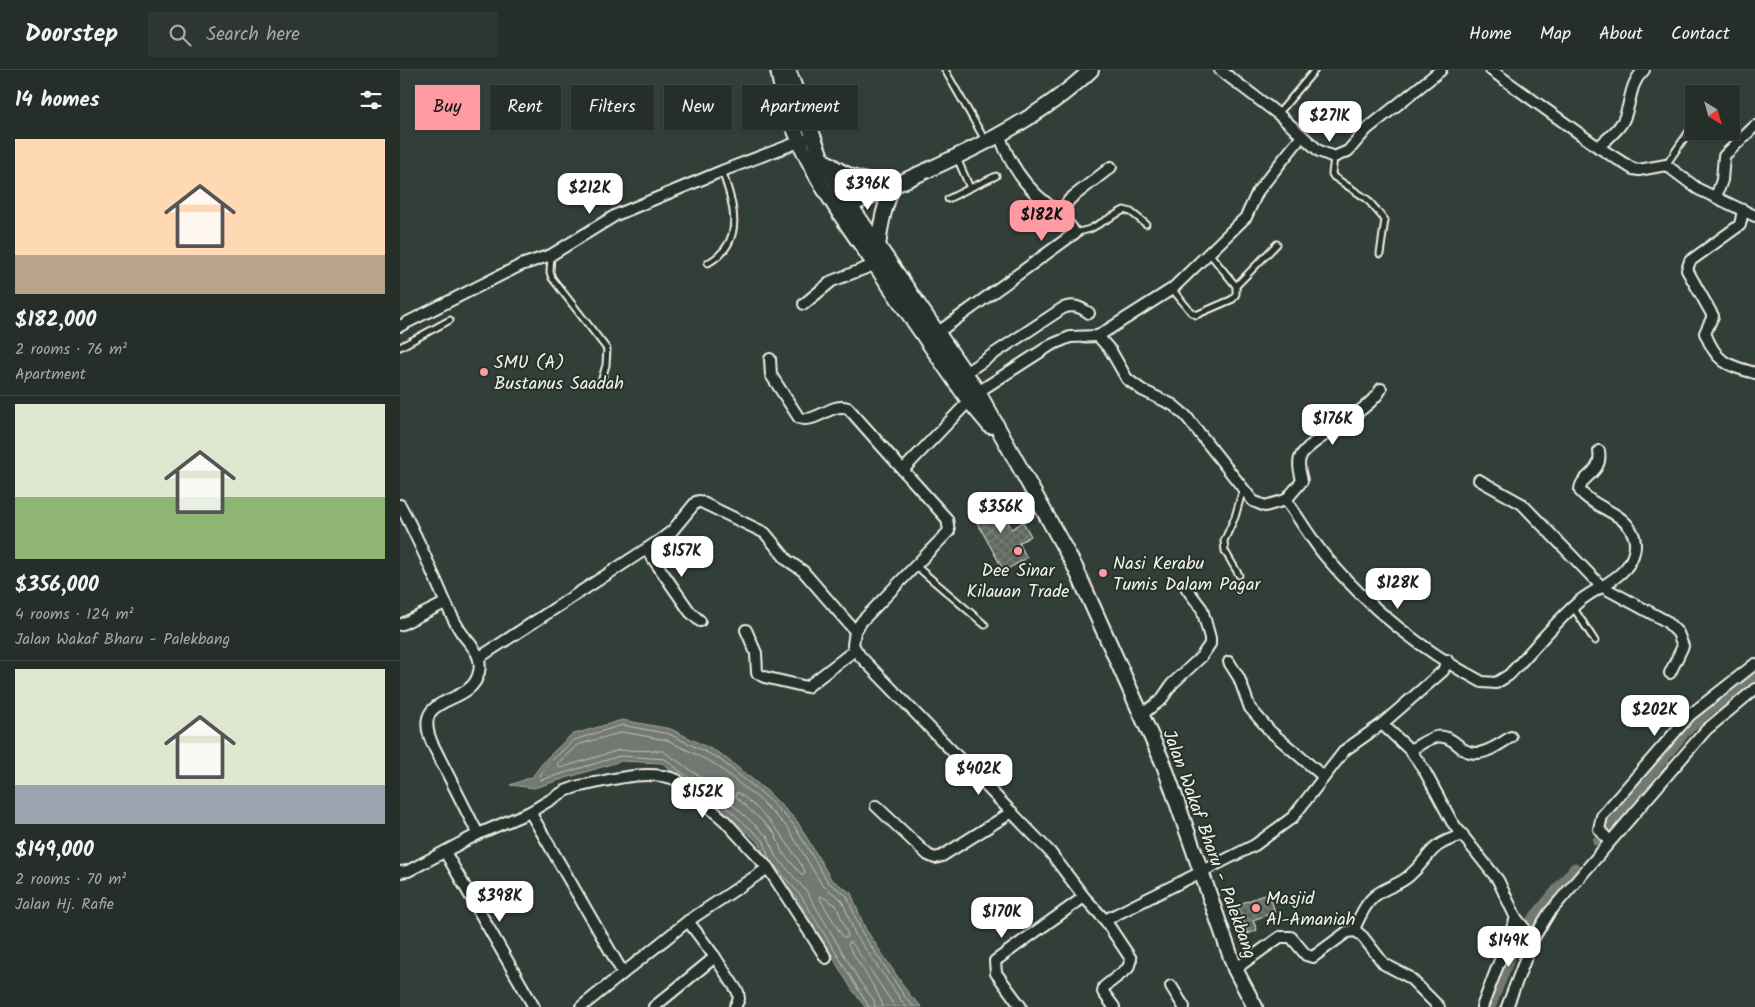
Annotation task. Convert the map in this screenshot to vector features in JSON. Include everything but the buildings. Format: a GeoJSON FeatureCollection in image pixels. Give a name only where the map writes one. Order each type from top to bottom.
{"type":"FeatureCollection","features":[{"type":"Feature","properties":{"kind":"main road","name":"Jalan Wakaf Bharu - Palekbang"},"geometry":{"type":"LineString","coordinates":[[778,70],[781,87],[808,163],[837,211],[874,265],[1012,452],[1074,567],[1164,765],[1235,969],[1255,1007]]}},
{"type":"Feature","properties":{"kind":"main road","name":"Jalan Wakaf Bharu - Palekbang"},"geometry":{"type":"LineString","coordinates":[[788,70],[821,157],[878,247],[966,373],[973,397]]}},
{"type":"Feature","properties":{"kind":"main road"},"geometry":{"type":"LineString","coordinates":[[837,211],[999,134],[1049,105],[1091,70]]}},
{"type":"Feature","properties":{"kind":"main road"},"geometry":{"type":"LineString","coordinates":[[821,157],[842,174],[867,183],[894,184]]}},
{"type":"Feature","properties":{"kind":"main road"},"geometry":{"type":"LineString","coordinates":[[878,247],[880,225],[885,204],[894,184]]}},
{"type":"Feature","properties":{"kind":"street"},"geometry":{"type":"LineString","coordinates":[[1220,70],[1278,114],[1319,151],[1334,157],[1348,151],[1367,129],[1441,70]]}},
{"type":"Feature","properties":{"kind":"street"},"geometry":{"type":"LineString","coordinates":[[1492,70],[1598,147],[1635,170],[1666,165],[1698,188],[1755,216]]}},
{"type":"Feature","properties":{"kind":"street"},"geometry":{"type":"LineString","coordinates":[[1598,147],[1622,123],[1628,108],[1632,85],[1644,70]]}},
{"type":"Feature","properties":{"kind":"street"},"geometry":{"type":"LineString","coordinates":[[1716,197],[1722,180],[1724,156],[1755,126]]}},
{"type":"Feature","properties":{"kind":"street"},"geometry":{"type":"LineString","coordinates":[[937,333],[1076,233],[1035,192],[1010,161],[999,134]]}},
{"type":"Feature","properties":{"kind":"street"},"geometry":{"type":"LineString","coordinates":[[903,470],[973,397],[1051,345],[1070,337],[1098,336],[1172,289],[1247,216],[1258,191],[1302,136]]}},
{"type":"Feature","properties":{"kind":"street"},"geometry":{"type":"LineString","coordinates":[[400,326],[521,265],[551,255],[616,215],[722,171],[812,137]]}},
{"type":"Feature","properties":{"kind":"street"},"geometry":{"type":"LineString","coordinates":[[1059,214],[1070,199],[1111,167]]}},
{"type":"Feature","properties":{"kind":"street"},"geometry":{"type":"LineString","coordinates":[[1743,210],[1741,223],[1738,227],[1690,261],[1687,270],[1712,314],[1713,320],[1705,333],[1718,358],[1722,362],[1755,373]]}},
{"type":"Feature","properties":{"kind":"street"},"geometry":{"type":"LineString","coordinates":[[804,304],[832,282],[874,265]]}},
{"type":"Feature","properties":{"kind":"street"},"geometry":{"type":"LineString","coordinates":[[966,373],[1063,308],[1070,305],[1079,307],[1089,313]]}},
{"type":"Feature","properties":{"kind":"street"},"geometry":{"type":"LineString","coordinates":[[1098,336],[1111,351],[1127,379],[1142,390],[1173,405],[1186,416],[1253,501],[1260,506],[1286,500],[1302,481],[1299,464],[1302,454],[1352,417],[1378,394],[1381,389]]}},
{"type":"Feature","properties":{"kind":"street"},"geometry":{"type":"LineString","coordinates":[[770,359],[771,375],[799,418],[808,419],[840,406],[848,408],[947,519],[950,527],[946,535],[855,630],[852,639],[855,650],[1050,852],[1084,897],[1105,920],[1132,959],[1128,968],[1104,986],[1103,992],[1114,1007]]}},
{"type":"Feature","properties":{"kind":"street"},"geometry":{"type":"LineString","coordinates":[[1286,500],[1324,555],[1358,591],[1404,633],[1482,682],[1489,684],[1503,680],[1573,606],[1626,568],[1633,556],[1635,538],[1624,522],[1591,502],[1580,491],[1581,484],[1598,466],[1599,451]]}},
{"type":"Feature","properties":{"kind":"street"},"geometry":{"type":"LineString","coordinates":[[1479,480],[1522,504],[1601,586],[1666,621],[1678,633],[1683,646],[1670,673]]}},
{"type":"Feature","properties":{"kind":"street"},"geometry":{"type":"LineString","coordinates":[[480,657],[647,550],[672,531],[696,502],[702,502],[765,533],[787,560],[803,571],[855,630]]}},
{"type":"Feature","properties":{"kind":"street"},"geometry":{"type":"LineString","coordinates":[[401,510],[445,603],[461,632],[480,657],[479,672],[474,684],[432,709],[426,721],[426,730],[478,834]]}},
{"type":"Feature","properties":{"kind":"street"},"geometry":{"type":"LineString","coordinates":[[647,550],[690,612],[700,621]]}},
{"type":"Feature","properties":{"kind":"street"},"geometry":{"type":"LineString","coordinates":[[1142,715],[1161,700],[1172,684],[1201,656],[1210,644],[1202,609],[1187,590]]}},
{"type":"Feature","properties":{"kind":"street"},"geometry":{"type":"LineString","coordinates":[[400,625],[445,603]]}},
{"type":"Feature","properties":{"kind":"street"},"geometry":{"type":"LineString","coordinates":[[746,630],[756,652],[757,672],[764,677],[802,687],[812,685],[855,650]]}},
{"type":"Feature","properties":{"kind":"street"},"geometry":{"type":"LineString","coordinates":[[1105,920],[1201,870],[1255,845],[1278,829],[1293,817],[1345,750],[1382,724],[1443,671],[1447,660]]}},
{"type":"Feature","properties":{"kind":"street"},"geometry":{"type":"LineString","coordinates":[[1229,662],[1239,678],[1250,708],[1268,730],[1324,777]]}},
{"type":"Feature","properties":{"kind":"street"},"geometry":{"type":"LineString","coordinates":[[1609,841],[1601,832],[1599,825],[1602,816],[1690,715],[1755,664]]}},
{"type":"Feature","properties":{"kind":"street"},"geometry":{"type":"LineString","coordinates":[[1507,1007],[1531,936],[1609,841],[1706,730],[1755,689]]}},
{"type":"Feature","properties":{"kind":"street"},"geometry":{"type":"LineString","coordinates":[[1382,724],[1410,750],[1423,768],[1452,822],[1498,880],[1516,918],[1531,936]]}},
{"type":"Feature","properties":{"kind":"street"},"geometry":{"type":"LineString","coordinates":[[1410,750],[1429,739],[1441,736],[1449,737],[1469,752],[1482,752],[1511,737]]}},
{"type":"Feature","properties":{"kind":"street"},"geometry":{"type":"LineString","coordinates":[[400,872],[408,871],[478,834],[530,812],[576,787],[652,774],[666,775],[677,780],[725,821],[768,868],[826,958]]}},
{"type":"Feature","properties":{"kind":"street"},"geometry":{"type":"LineString","coordinates":[[876,806],[928,855],[935,858],[942,856],[1012,812]]}},
{"type":"Feature","properties":{"kind":"street"},"geometry":{"type":"LineString","coordinates":[[530,812],[623,973]]}},
{"type":"Feature","properties":{"kind":"street"},"geometry":{"type":"LineString","coordinates":[[1235,969],[1280,937],[1292,937],[1306,955],[1313,957],[1353,930],[1364,910],[1377,894],[1400,884],[1430,851],[1442,841],[1463,835]]}},
{"type":"Feature","properties":{"kind":"street"},"geometry":{"type":"LineString","coordinates":[[445,852],[534,1007]]}},
{"type":"Feature","properties":{"kind":"street"},"geometry":{"type":"LineString","coordinates":[[581,1007],[688,921],[768,868]]}},
{"type":"Feature","properties":{"kind":"street"},"geometry":{"type":"LineString","coordinates":[[1021,1007],[996,973],[995,961],[1084,897]]}},
{"type":"Feature","properties":{"kind":"street"},"geometry":{"type":"LineString","coordinates":[[1482,1007],[1516,918]]}},
{"type":"Feature","properties":{"kind":"street"},"geometry":{"type":"LineString","coordinates":[[688,921],[716,957],[738,992],[739,999],[735,1007]]}},
{"type":"Feature","properties":{"kind":"street"},"geometry":{"type":"LineString","coordinates":[[1353,930],[1363,937],[1384,964],[1409,977],[1439,1007]]}},
{"type":"Feature","properties":{"kind":"street"},"geometry":{"type":"LineString","coordinates":[[654,1007],[716,957]]}},
{"type":"Feature","properties":{"kind":"street"},"geometry":{"type":"LineString","coordinates":[[1171,986],[1184,1007]]}},
{"type":"Feature","properties":{"kind":"lane"},"geometry":{"type":"LineString","coordinates":[[945,70],[986,141]]}},
{"type":"Feature","properties":{"kind":"lane"},"geometry":{"type":"LineString","coordinates":[[1278,114],[1315,70]]}},
{"type":"Feature","properties":{"kind":"lane"},"geometry":{"type":"LineString","coordinates":[[1666,165],[1685,137]]}},
{"type":"Feature","properties":{"kind":"lane"},"geometry":{"type":"LineString","coordinates":[[956,155],[970,188]]}},
{"type":"Feature","properties":{"kind":"lane"},"geometry":{"type":"LineString","coordinates":[[1334,157],[1332,174],[1334,177],[1367,199],[1385,220],[1380,254]]}},
{"type":"Feature","properties":{"kind":"lane"},"geometry":{"type":"LineString","coordinates":[[708,263],[720,257],[729,244],[733,231],[735,214],[722,171]]}},
{"type":"Feature","properties":{"kind":"lane"},"geometry":{"type":"LineString","coordinates":[[948,199],[996,176]]}},
{"type":"Feature","properties":{"kind":"lane"},"geometry":{"type":"LineString","coordinates":[[1076,233],[1090,229],[1124,210],[1131,212],[1146,224]]}},
{"type":"Feature","properties":{"kind":"lane"},"geometry":{"type":"LineString","coordinates":[[1236,286],[1277,244]]}},
{"type":"Feature","properties":{"kind":"lane"},"geometry":{"type":"LineString","coordinates":[[1172,289],[1191,312],[1196,315],[1233,299],[1236,294],[1236,286],[1209,253]]}},
{"type":"Feature","properties":{"kind":"lane"},"geometry":{"type":"LineString","coordinates":[[551,255],[550,272],[552,278],[606,349],[606,365],[601,382]]}},
{"type":"Feature","properties":{"kind":"lane"},"geometry":{"type":"LineString","coordinates":[[400,347],[450,320]]}},
{"type":"Feature","properties":{"kind":"lane"},"geometry":{"type":"LineString","coordinates":[[1239,575],[1225,551],[1224,541],[1235,517],[1243,488]]}},
{"type":"Feature","properties":{"kind":"lane"},"geometry":{"type":"LineString","coordinates":[[916,566],[985,625]]}},
{"type":"Feature","properties":{"kind":"lane"},"geometry":{"type":"LineString","coordinates":[[1573,606],[1595,641]]}},
{"type":"Feature","properties":{"kind":"water"},"geometry":{"type":"Polygon","coordinates":[[[622,720],[671,729],[721,754],[768,792],[797,821],[831,879],[851,893],[865,928],[909,994],[922,1007],[865,1007],[851,988],[797,898],[765,861],[760,844],[702,792],[662,763],[621,761],[534,788],[510,785],[532,777],[546,759],[571,735],[622,720]]]}},
{"type":"Feature","properties":{"kind":"waterway"},"geometry":{"type":"LineString","coordinates":[[1598,841],[1683,734],[1708,711],[1755,679]]}},
{"type":"Feature","properties":{"kind":"waterway"},"geometry":{"type":"LineString","coordinates":[[1490,1007],[1513,949],[1527,926],[1575,868]]}},
{"type":"Feature","properties":{"kind":"place","name":"SMU (A) Bustanus Saadah"},"geometry":{"type":"Point","coordinates":[484,372]}},
{"type":"Feature","properties":{"kind":"place","name":"Dee Sinar Kilauan Trade"},"geometry":{"type":"Point","coordinates":[1018,551]}},
{"type":"Feature","properties":{"kind":"place","name":"Nasi Kerabu Tumis Dalam Pagar"},"geometry":{"type":"Point","coordinates":[1103,573]}},
{"type":"Feature","properties":{"kind":"place","name":"Masjid Al-Amaniah"},"geometry":{"type":"Point","coordinates":[1256,908]}}]}
